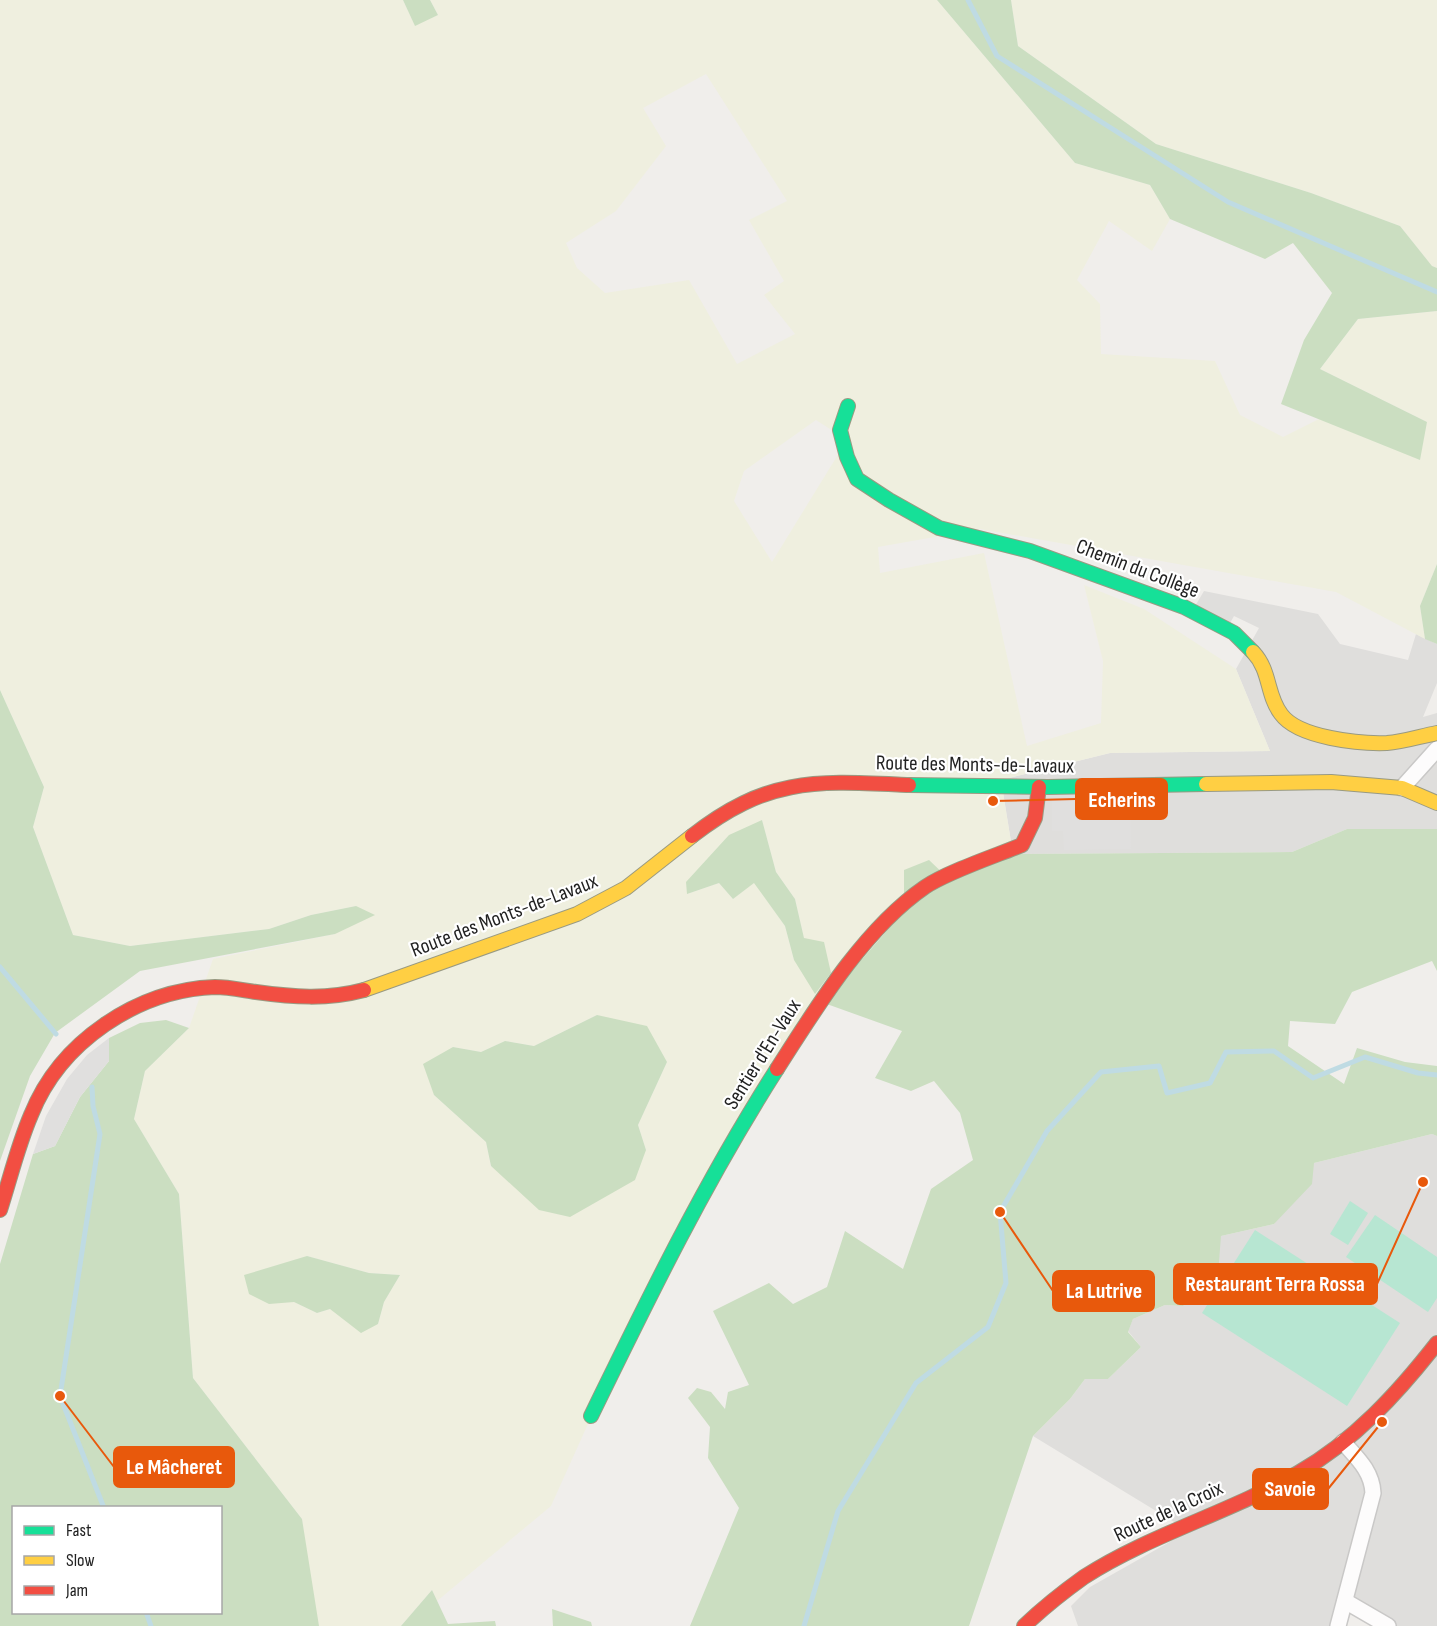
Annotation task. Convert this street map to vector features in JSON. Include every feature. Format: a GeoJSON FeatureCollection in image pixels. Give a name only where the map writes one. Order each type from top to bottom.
{"type":"FeatureCollection","features":[{"type":"Feature","properties":{"kind":"street","name":"Chemin du Collège"},"geometry":{"type":"LineString","coordinates":[[848,406],[840,430],[847,457],[857,479],[939,528],[1030,551],[1184,607],[1234,633],[1264,664],[1271,694],[1282,716],[1299,727],[1327,737],[1358,742],[1389,743],[1437,733]]}},
{"type":"Feature","properties":{"kind":"street"},"geometry":{"type":"LineString","coordinates":[[1402,788],[1437,749]]}},
{"type":"Feature","properties":{"kind":"street","name":"Route des Monts-de-Lavaux"},"geometry":{"type":"LineString","coordinates":[[0,1210],[31,1114],[51,1077],[83,1041],[133,1006],[178,992],[216,987],[303,998],[346,995],[380,986],[577,914],[626,888],[719,815],[750,799],[780,788],[831,782],[922,786],[1039,787],[1331,782],[1402,788],[1437,802]]}},
{"type":"Feature","properties":{"kind":"street","name":"Sentier d'En-Vaux"},"geometry":{"type":"LineString","coordinates":[[591,1416],[674,1245],[739,1129],[826,992],[892,914],[926,886],[1022,845],[1031,832],[1037,816],[1039,787]]}},
{"type":"Feature","properties":{"kind":"street","name":"Route de la Croix"},"geometry":{"type":"LineString","coordinates":[[1024,1626],[1067,1589],[1108,1564],[1152,1539],[1289,1477],[1343,1442],[1410,1380],[1437,1343]]}},
{"type":"Feature","properties":{"kind":"street"},"geometry":{"type":"LineString","coordinates":[[1338,1626],[1372,1493],[1372,1481],[1365,1467],[1343,1442]]}},
{"type":"Feature","properties":{"kind":"street"},"geometry":{"type":"LineString","coordinates":[[1346,1601],[1388,1626]]}},
{"type":"Feature","properties":{"kind":"shaded area"},"geometry":{"type":"Polygon","coordinates":[[[1204,591],[1318,614],[1340,644],[1408,660],[1416,634],[1437,644],[1437,683],[1423,717],[1437,713],[1437,829],[1347,829],[1292,852],[1013,854],[1001,780],[1110,753],[1270,751],[1236,669],[1259,628],[1234,616],[1225,632],[1191,613],[1204,591]]]}},
{"type":"Feature","properties":{"kind":"shaded area"},"geometry":{"type":"Polygon","coordinates":[[[1130,796],[1131,849],[1064,850],[1063,831],[1052,831],[1052,798],[1130,796]]]}},
{"type":"Feature","properties":{"kind":"shaded area"},"geometry":{"type":"Polygon","coordinates":[[[109,1038],[109,1061],[80,1097],[55,1146],[33,1154],[46,1116],[67,1079],[87,1055],[109,1038]]]}},
{"type":"Feature","properties":{"kind":"shaded area"},"geometry":{"type":"Polygon","coordinates":[[[1432,1134],[1437,1136],[1437,1626],[1390,1626],[1355,1603],[1346,1626],[1078,1626],[1071,1606],[1090,1587],[1189,1531],[1033,1436],[1070,1399],[1085,1379],[1108,1379],[1141,1347],[1128,1331],[1133,1319],[1165,1305],[1183,1306],[1221,1236],[1274,1224],[1314,1163],[1432,1134]]]}},
{"type":"Feature","properties":{"kind":"green space"},"geometry":{"type":"Polygon","coordinates":[[[0,0],[403,0],[415,25],[438,15],[430,0],[937,0],[1075,163],[1150,185],[1170,219],[1152,251],[1109,221],[1077,280],[1100,304],[1101,354],[1215,361],[1240,415],[1283,437],[1319,419],[1419,459],[1427,422],[1320,369],[1358,319],[1437,311],[1437,564],[1420,606],[1425,639],[1336,592],[980,529],[878,547],[880,573],[984,553],[1027,746],[1101,723],[1103,661],[1084,585],[1144,609],[1236,669],[1270,751],[1110,753],[1001,780],[1013,854],[904,911],[824,1003],[638,1313],[551,1506],[437,1601],[432,1590],[401,1626],[319,1626],[316,1622],[302,1519],[193,1378],[179,1194],[134,1119],[145,1071],[189,1028],[213,959],[335,934],[356,906],[311,915],[269,929],[130,946],[73,935],[33,827],[44,787],[0,690],[0,0]],[[706,74],[643,108],[666,146],[616,211],[566,243],[577,268],[605,293],[689,280],[737,364],[795,334],[764,295],[784,281],[749,220],[787,201],[706,74]],[[816,420],[744,471],[734,501],[772,562],[847,440],[816,420]],[[762,820],[687,894],[719,883],[733,899],[754,882],[785,926],[794,960],[804,938],[795,899],[776,872],[762,820]],[[597,1015],[534,1046],[505,1041],[481,1052],[453,1047],[434,1095],[486,1142],[491,1167],[646,1150],[638,1125],[667,1062],[597,1015]],[[307,1256],[294,1302],[317,1313],[330,1309],[378,1324],[384,1302],[400,1275],[369,1273],[307,1256]]]}},
{"type":"Feature","properties":{"kind":"green space"},"geometry":{"type":"Polygon","coordinates":[[[403,0],[430,0],[438,15],[415,26],[403,0]]]}},
{"type":"Feature","properties":{"kind":"green space"},"geometry":{"type":"Polygon","coordinates":[[[937,0],[1011,0],[1018,46],[1156,144],[1311,193],[1400,226],[1432,266],[1437,268],[1437,311],[1358,319],[1320,369],[1427,422],[1420,460],[1281,404],[1304,340],[1332,293],[1293,243],[1265,259],[1170,219],[1150,185],[1075,163],[937,0]]]}},
{"type":"Feature","properties":{"kind":"green space"},"geometry":{"type":"Polygon","coordinates":[[[1011,0],[1437,0],[1437,268],[1432,266],[1400,226],[1311,193],[1156,144],[1018,46],[1011,0]]]}},
{"type":"Feature","properties":{"kind":"green space"},"geometry":{"type":"Polygon","coordinates":[[[1437,564],[1437,644],[1425,639],[1420,606],[1437,564]]]}},
{"type":"Feature","properties":{"kind":"green space"},"geometry":{"type":"Polygon","coordinates":[[[0,690],[44,787],[33,827],[73,935],[130,946],[269,929],[311,915],[356,906],[375,915],[335,934],[140,971],[55,1033],[30,1076],[0,1161],[0,690]]]}},
{"type":"Feature","properties":{"kind":"green space"},"geometry":{"type":"Polygon","coordinates":[[[762,820],[776,872],[795,899],[804,938],[824,942],[831,973],[815,994],[794,960],[785,926],[754,883],[733,899],[719,883],[687,894],[686,882],[729,835],[762,820]]]}},
{"type":"Feature","properties":{"kind":"green space"},"geometry":{"type":"Polygon","coordinates":[[[1347,829],[1437,829],[1437,971],[1432,961],[1352,992],[1335,1024],[1290,1021],[1288,1046],[1344,1084],[1357,1048],[1405,1062],[1437,1066],[1437,1136],[1432,1134],[1314,1163],[1312,1184],[1274,1224],[1221,1236],[1218,1274],[1183,1306],[1165,1305],[1133,1319],[1128,1332],[1141,1347],[1108,1379],[1085,1379],[1070,1399],[1033,1436],[969,1626],[690,1626],[739,1508],[708,1458],[710,1427],[688,1398],[697,1388],[711,1392],[725,1409],[728,1392],[749,1385],[713,1311],[769,1283],[793,1304],[827,1287],[845,1231],[903,1269],[931,1189],[973,1160],[960,1113],[934,1081],[911,1091],[875,1078],[902,1031],[824,1003],[904,911],[904,870],[929,860],[950,880],[1013,854],[1292,852],[1347,829]]]}},
{"type":"Feature","properties":{"kind":"green space"},"geometry":{"type":"Polygon","coordinates":[[[597,1015],[647,1026],[667,1062],[638,1125],[646,1150],[635,1180],[570,1217],[539,1210],[491,1166],[486,1142],[434,1095],[423,1064],[453,1047],[481,1052],[505,1041],[534,1046],[597,1015]]]}},
{"type":"Feature","properties":{"kind":"green space"},"geometry":{"type":"Polygon","coordinates":[[[166,1020],[189,1028],[145,1071],[134,1119],[179,1194],[193,1378],[302,1519],[319,1626],[0,1626],[0,1264],[33,1154],[55,1146],[80,1097],[109,1061],[109,1038],[140,1023],[166,1020]]]}},
{"type":"Feature","properties":{"kind":"green space"},"geometry":{"type":"Polygon","coordinates":[[[1350,1201],[1368,1213],[1348,1245],[1330,1234],[1350,1201]]]}},
{"type":"Feature","properties":{"kind":"green space"},"geometry":{"type":"Polygon","coordinates":[[[1375,1215],[1437,1257],[1437,1298],[1428,1312],[1346,1257],[1375,1215]]]}},
{"type":"Feature","properties":{"kind":"green space"},"geometry":{"type":"Polygon","coordinates":[[[1255,1230],[1400,1323],[1347,1406],[1202,1313],[1255,1230]]]}},
{"type":"Feature","properties":{"kind":"green space"},"geometry":{"type":"Polygon","coordinates":[[[307,1256],[369,1273],[400,1275],[384,1302],[378,1324],[361,1333],[330,1309],[317,1313],[294,1302],[269,1304],[249,1294],[244,1275],[307,1256]]]}},
{"type":"Feature","properties":{"kind":"green space"},"geometry":{"type":"Polygon","coordinates":[[[432,1590],[448,1624],[495,1621],[496,1626],[401,1626],[432,1590]]]}},
{"type":"Feature","properties":{"kind":"green space"},"geometry":{"type":"Polygon","coordinates":[[[552,1609],[591,1622],[592,1626],[553,1626],[552,1609]]]}},
{"type":"Feature","properties":{"kind":"waterway"},"geometry":{"type":"LineString","coordinates":[[968,0],[997,56],[1228,202],[1437,292]]}},
{"type":"Feature","properties":{"kind":"waterway"},"geometry":{"type":"LineString","coordinates":[[0,967],[56,1034]]}},
{"type":"Feature","properties":{"kind":"waterway"},"geometry":{"type":"LineString","coordinates":[[804,1626],[838,1511],[916,1383],[988,1327],[1006,1283],[1000,1212],[1047,1131],[1101,1072],[1159,1066],[1167,1093],[1210,1083],[1226,1052],[1274,1051],[1313,1078],[1365,1057],[1418,1073],[1437,1075]]}},
{"type":"Feature","properties":{"kind":"waterway"},"geometry":{"type":"LineString","coordinates":[[92,1087],[93,1106],[100,1134],[60,1396],[103,1506]]}},
{"type":"Feature","properties":{"kind":"waterway"},"geometry":{"type":"LineString","coordinates":[[147,1614],[151,1626]]}},
{"type":"Feature","properties":{"kind":"traffic: fast"},"geometry":{"type":"LineString","coordinates":[[848,406],[840,430],[847,457],[857,479],[889,500],[939,528],[1030,551],[1184,607],[1234,633],[1253,652]]}},
{"type":"Feature","properties":{"kind":"traffic: fast"},"geometry":{"type":"LineString","coordinates":[[909,785],[1048,787],[1206,784]]}},
{"type":"Feature","properties":{"kind":"traffic: fast"},"geometry":{"type":"LineString","coordinates":[[591,1416],[702,1196],[777,1069]]}},
{"type":"Feature","properties":{"kind":"traffic: slow"},"geometry":{"type":"LineString","coordinates":[[1253,652],[1263,667],[1276,706],[1289,722],[1301,729],[1330,738],[1375,743],[1387,743],[1437,733]]}},
{"type":"Feature","properties":{"kind":"traffic: slow"},"geometry":{"type":"LineString","coordinates":[[1206,784],[1331,782],[1402,788],[1437,803]]}},
{"type":"Feature","properties":{"kind":"traffic: slow"},"geometry":{"type":"LineString","coordinates":[[364,990],[577,914],[626,888],[692,836]]}},
{"type":"Feature","properties":{"kind":"traffic: jam"},"geometry":{"type":"LineString","coordinates":[[692,836],[745,802],[770,792],[795,786],[847,783],[909,785]]}},
{"type":"Feature","properties":{"kind":"traffic: jam"},"geometry":{"type":"LineString","coordinates":[[777,1069],[843,971],[862,947],[903,904],[925,887],[946,876],[1022,845],[1035,818],[1039,787]]}},
{"type":"Feature","properties":{"kind":"traffic: jam"},"geometry":{"type":"LineString","coordinates":[[0,1210],[22,1138],[44,1089],[81,1043],[105,1025],[157,998],[186,990],[220,987],[310,997],[364,990]]}},
{"type":"Feature","properties":{"kind":"traffic: jam"},"geometry":{"type":"LineString","coordinates":[[1024,1626],[1068,1588],[1110,1562],[1272,1487],[1318,1460],[1374,1415],[1437,1343]]}},
{"type":"Feature","properties":{"kind":"place","name":"Echerins"},"geometry":{"type":"Point","coordinates":[993,801]}},
{"type":"Feature","properties":{"kind":"place","name":"Restaurant Terra Rossa"},"geometry":{"type":"Point","coordinates":[1423,1182]}},
{"type":"Feature","properties":{"kind":"place","name":"La Lutrive"},"geometry":{"type":"Point","coordinates":[1000,1212]}},
{"type":"Feature","properties":{"kind":"place","name":"Le Mâcheret"},"geometry":{"type":"Point","coordinates":[60,1396]}},
{"type":"Feature","properties":{"kind":"place","name":"Savoie"},"geometry":{"type":"Point","coordinates":[1382,1422]}}]}
